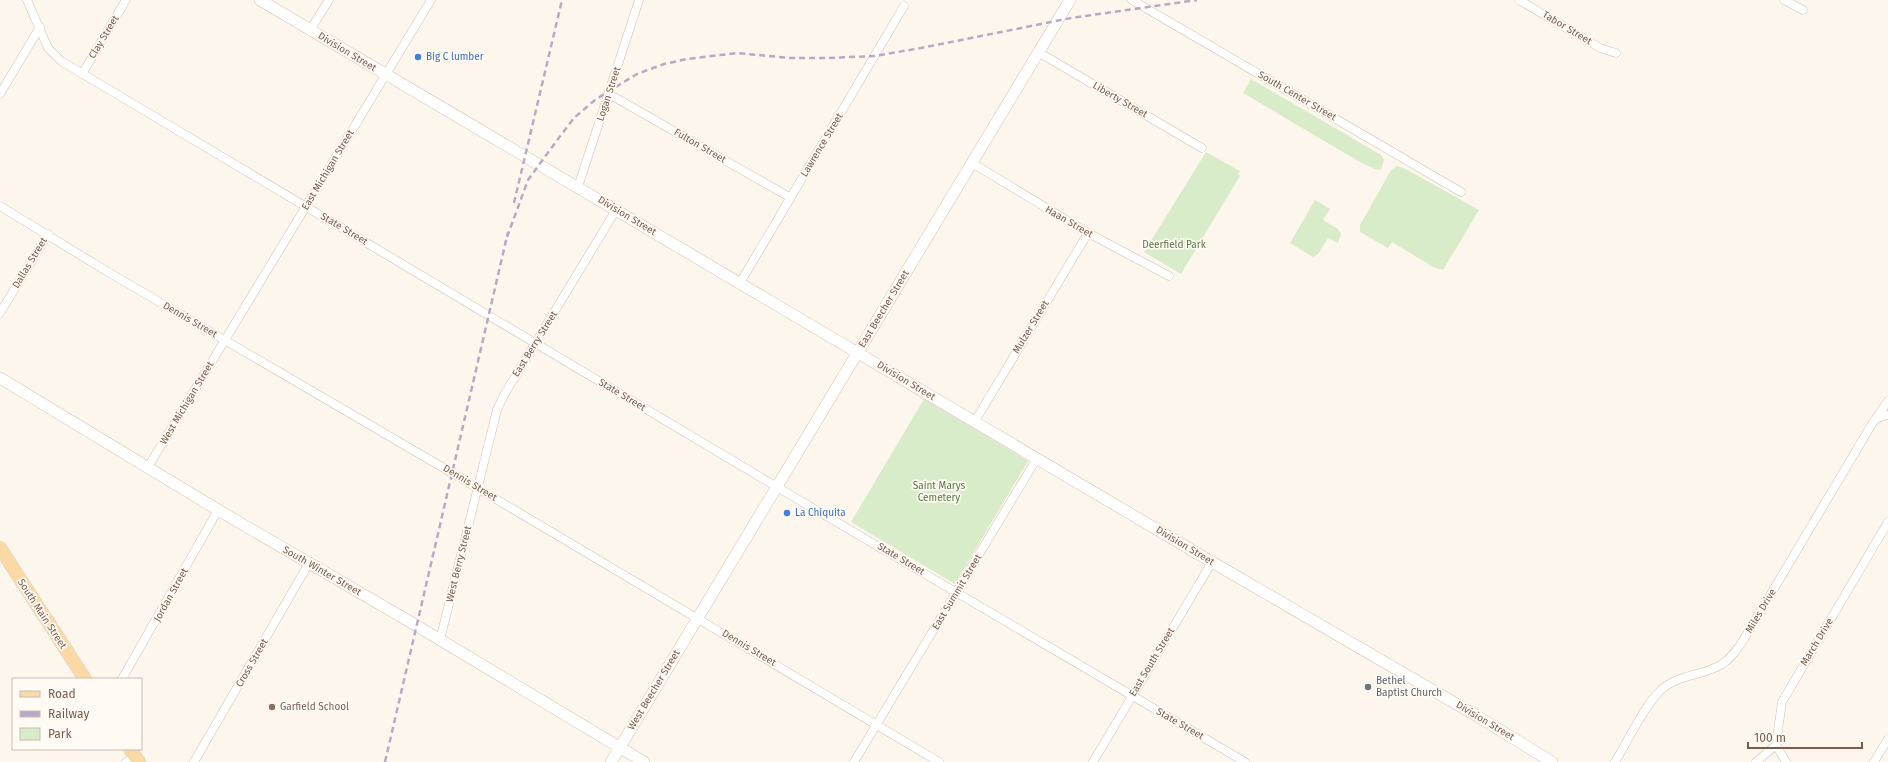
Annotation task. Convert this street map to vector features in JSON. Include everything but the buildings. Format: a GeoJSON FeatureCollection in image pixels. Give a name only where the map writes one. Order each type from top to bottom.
{"type":"FeatureCollection","features":[{"type":"Feature","properties":{"kind":"main road","name":"South Main Street"},"geometry":{"type":"LineString","coordinates":[[0,548],[84,678]]}},
{"type":"Feature","properties":{"kind":"street","name":"State Street"},"geometry":{"type":"LineString","coordinates":[[27,0],[52,53],[61,61],[777,487],[1245,762]]}},
{"type":"Feature","properties":{"kind":"street","name":"Clay Street"},"geometry":{"type":"LineString","coordinates":[[82,74],[126,0]]}},
{"type":"Feature","properties":{"kind":"street","name":"Division Street"},"geometry":{"type":"LineString","coordinates":[[260,0],[1212,562],[1331,630],[1552,762]]}},
{"type":"Feature","properties":{"kind":"street"},"geometry":{"type":"LineString","coordinates":[[310,30],[328,0]]}},
{"type":"Feature","properties":{"kind":"street","name":"East Michigan Street"},"geometry":{"type":"LineString","coordinates":[[225,340],[432,0]]}},
{"type":"Feature","properties":{"kind":"street","name":"Logan Street"},"geometry":{"type":"LineString","coordinates":[[578,187],[640,0]]}},
{"type":"Feature","properties":{"kind":"street","name":"East Beecher Street"},"geometry":{"type":"LineString","coordinates":[[698,617],[1070,0]]}},
{"type":"Feature","properties":{"kind":"street","name":"South Center Street"},"geometry":{"type":"LineString","coordinates":[[1132,0],[1461,192]]}},
{"type":"Feature","properties":{"kind":"street","name":"Tabor Street"},"geometry":{"type":"LineString","coordinates":[[1519,0],[1600,48],[1616,53]]}},
{"type":"Feature","properties":{"kind":"street"},"geometry":{"type":"LineString","coordinates":[[1784,0],[1803,10]]}},
{"type":"Feature","properties":{"kind":"street","name":"Lawrence Street"},"geometry":{"type":"LineString","coordinates":[[740,283],[904,6]]}},
{"type":"Feature","properties":{"kind":"street"},"geometry":{"type":"LineString","coordinates":[[0,94],[40,28]]}},
{"type":"Feature","properties":{"kind":"street","name":"Liberty Street"},"geometry":{"type":"LineString","coordinates":[[1038,52],[1202,148]]}},
{"type":"Feature","properties":{"kind":"street","name":"Fulton Street"},"geometry":{"type":"LineString","coordinates":[[608,94],[791,198]]}},
{"type":"Feature","properties":{"kind":"street","name":"Haan Street"},"geometry":{"type":"LineString","coordinates":[[972,163],[1088,233],[1169,276]]}},
{"type":"Feature","properties":{"kind":"street","name":"Dennis Street"},"geometry":{"type":"LineString","coordinates":[[0,206],[225,340],[698,617],[939,762]]}},
{"type":"Feature","properties":{"kind":"street","name":"East Berry Street"},"geometry":{"type":"LineString","coordinates":[[477,488],[497,410],[504,395],[616,210]]}},
{"type":"Feature","properties":{"kind":"street","name":"Mulzer Street"},"geometry":{"type":"LineString","coordinates":[[975,422],[1088,233]]}},
{"type":"Feature","properties":{"kind":"street","name":"Dallas Street"},"geometry":{"type":"LineString","coordinates":[[0,313],[48,234]]}},
{"type":"Feature","properties":{"kind":"street","name":"West Michigan Street"},"geometry":{"type":"LineString","coordinates":[[148,467],[225,340]]}},
{"type":"Feature","properties":{"kind":"street","name":"South Winter Street"},"geometry":{"type":"LineString","coordinates":[[0,378],[218,510],[644,762]]}},
{"type":"Feature","properties":{"kind":"street","name":"Miles Drive"},"geometry":{"type":"LineString","coordinates":[[1616,762],[1646,709],[1661,690],[1672,682],[1723,664],[1734,654],[1872,424],[1888,401]]}},
{"type":"Feature","properties":{"kind":"street","name":"Miles Drive"},"geometry":{"type":"LineString","coordinates":[[1872,424],[1877,419],[1888,415]]}},
{"type":"Feature","properties":{"kind":"street","name":"East Summit Street"},"geometry":{"type":"LineString","coordinates":[[854,762],[1037,458]]}},
{"type":"Feature","properties":{"kind":"street","name":"West Berry Street"},"geometry":{"type":"LineString","coordinates":[[440,640],[477,488]]}},
{"type":"Feature","properties":{"kind":"street","name":"Jordan Street"},"geometry":{"type":"LineString","coordinates":[[123,678],[218,510]]}},
{"type":"Feature","properties":{"kind":"street","name":"March Drive"},"geometry":{"type":"LineString","coordinates":[[1776,745],[1782,702],[1888,522]]}},
{"type":"Feature","properties":{"kind":"street","name":"East South Street"},"geometry":{"type":"LineString","coordinates":[[1093,762],[1212,562]]}},
{"type":"Feature","properties":{"kind":"street","name":"Cross Street"},"geometry":{"type":"LineString","coordinates":[[194,762],[309,563]]}},
{"type":"Feature","properties":{"kind":"street","name":"West Beecher Street"},"geometry":{"type":"LineString","coordinates":[[611,762],[698,617]]}},
{"type":"Feature","properties":{"kind":"street"},"geometry":{"type":"LineString","coordinates":[[1874,762],[1888,740]]}},
{"type":"Feature","properties":{"kind":"street"},"geometry":{"type":"LineString","coordinates":[[1756,762],[1776,745],[1786,762]]}},
{"type":"Feature","properties":{"kind":"green space"},"geometry":{"type":"Polygon","coordinates":[[[1251,79],[1381,155],[1384,160],[1381,169],[1377,170],[1360,162],[1243,93],[1251,79]]]}},
{"type":"Feature","properties":{"kind":"green space","name":"Deerfield Park"},"geometry":{"type":"Polygon","coordinates":[[[1206,152],[1240,171],[1238,174],[1240,176],[1181,274],[1144,252],[1206,152]]]}},
{"type":"Feature","properties":{"kind":"green space"},"geometry":{"type":"Polygon","coordinates":[[[1397,166],[1404,168],[1479,210],[1443,270],[1433,267],[1392,242],[1388,248],[1360,232],[1360,225],[1391,170],[1397,166]]]}},
{"type":"Feature","properties":{"kind":"green space"},"geometry":{"type":"Polygon","coordinates":[[[1315,200],[1330,209],[1323,220],[1338,229],[1341,234],[1338,243],[1328,238],[1318,254],[1313,257],[1290,243],[1315,200]]]}},
{"type":"Feature","properties":{"kind":"green space","name":"Saint Marys Cemetery"},"geometry":{"type":"Polygon","coordinates":[[[924,399],[1028,461],[955,584],[851,522],[924,399]]]}},
{"type":"Feature","properties":{"kind":"railway"},"geometry":{"type":"LineString","coordinates":[[514,203],[562,0]]}},
{"type":"Feature","properties":{"kind":"railway"},"geometry":{"type":"LineString","coordinates":[[507,237],[528,180],[574,118],[595,100],[637,74],[664,64],[687,59],[737,53],[790,58],[875,56],[1071,18],[1197,0]]}},
{"type":"Feature","properties":{"kind":"railway"},"geometry":{"type":"LineString","coordinates":[[385,762],[508,232]]}},
{"type":"Feature","properties":{"kind":"place","name":"Big C lumber"},"geometry":{"type":"Point","coordinates":[418,57]}},
{"type":"Feature","properties":{"kind":"place","name":"La Chiquita"},"geometry":{"type":"Point","coordinates":[787,513]}},
{"type":"Feature","properties":{"kind":"place","name":"Bethel Baptist Church"},"geometry":{"type":"Point","coordinates":[1368,687]}},
{"type":"Feature","properties":{"kind":"place","name":"Garfield School"},"geometry":{"type":"Point","coordinates":[272,707]}}]}
